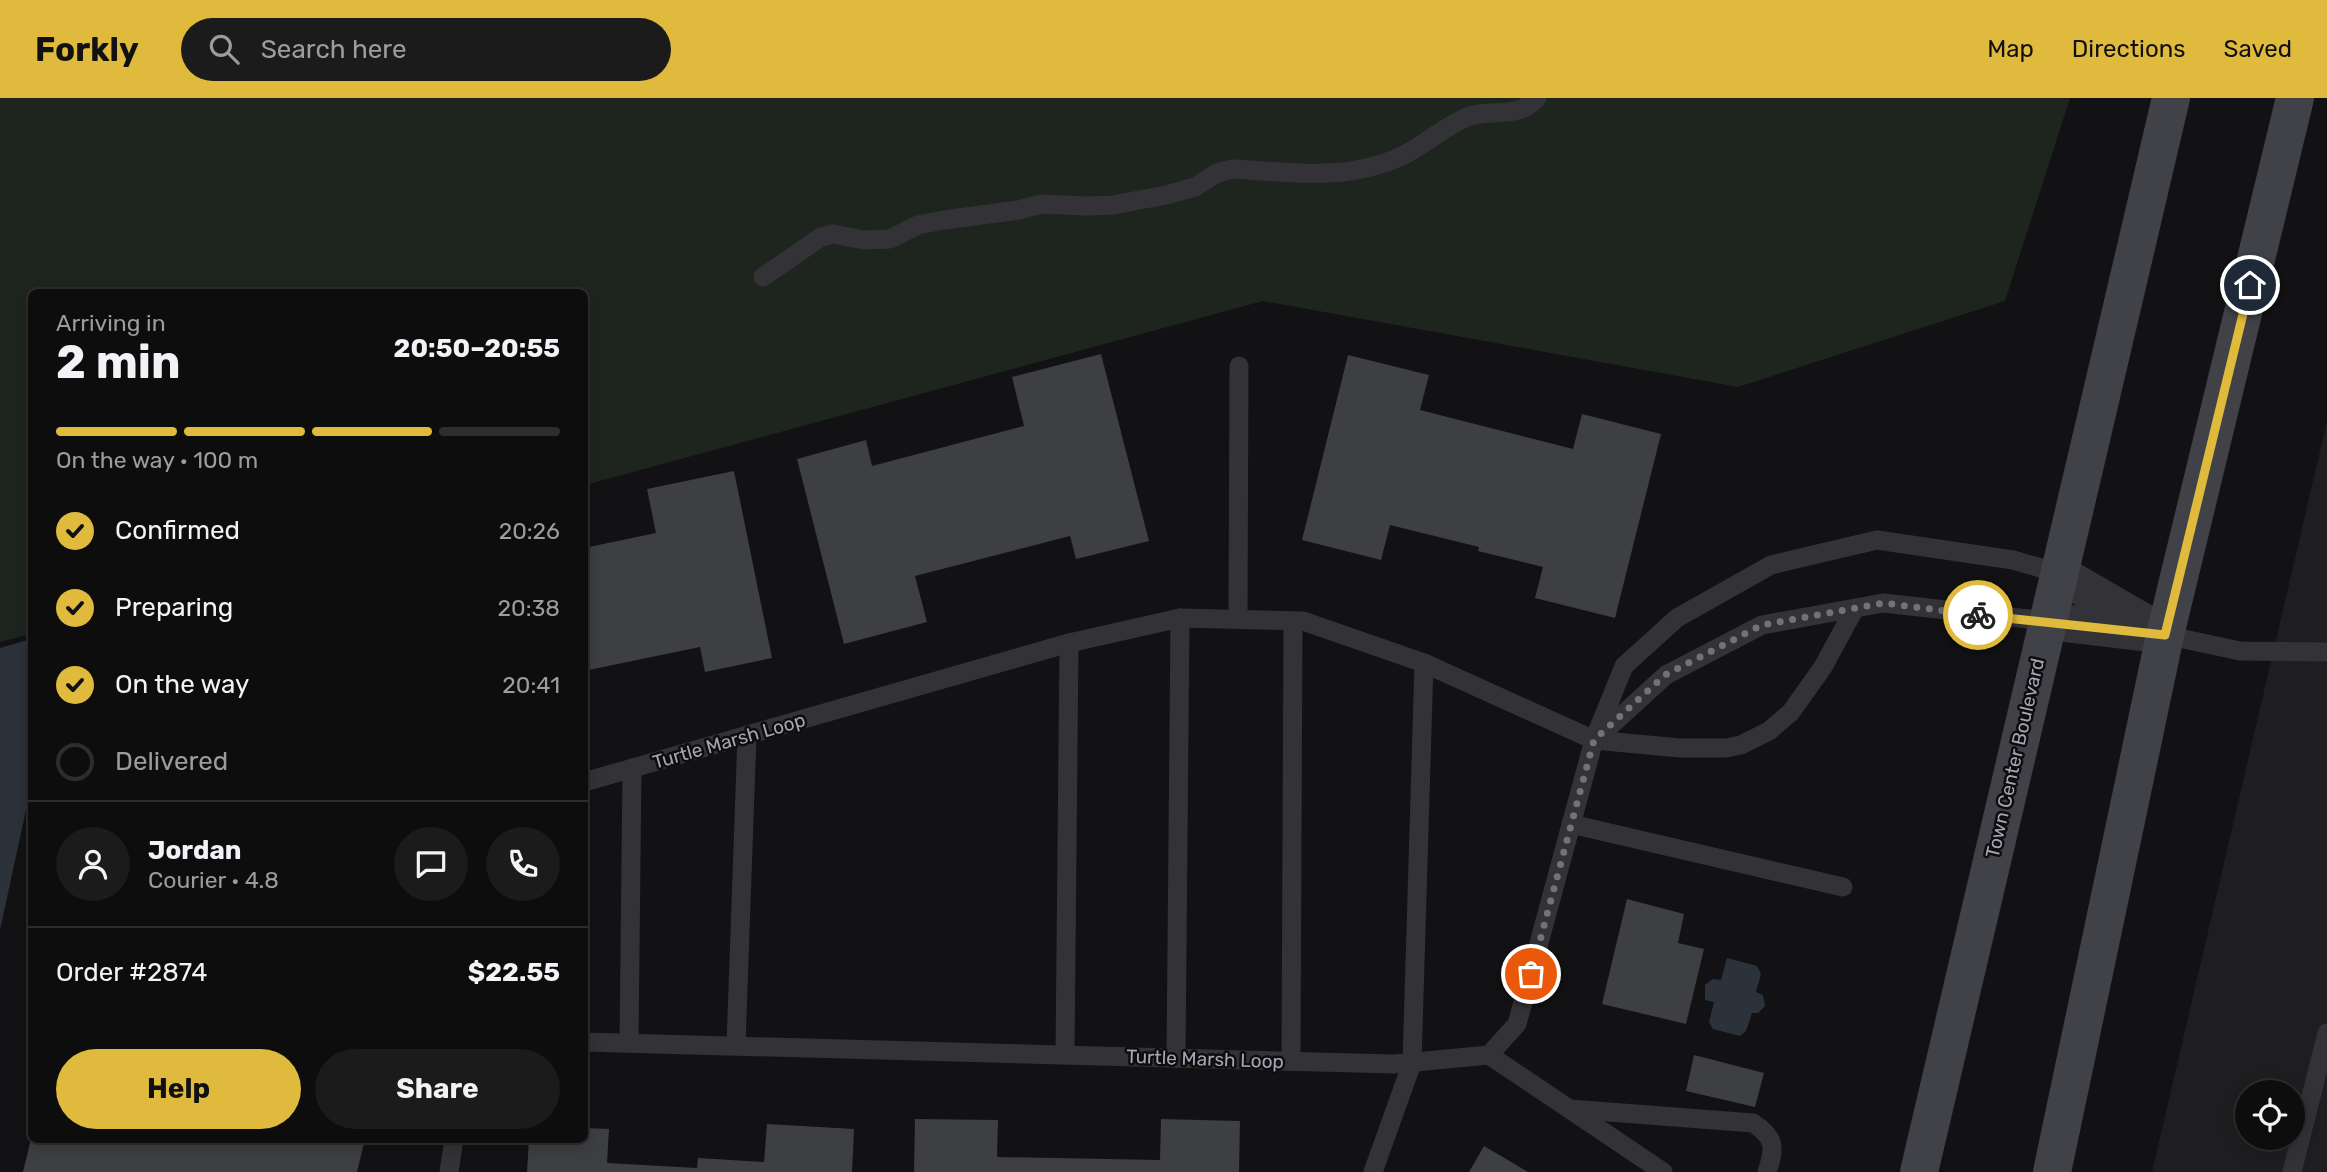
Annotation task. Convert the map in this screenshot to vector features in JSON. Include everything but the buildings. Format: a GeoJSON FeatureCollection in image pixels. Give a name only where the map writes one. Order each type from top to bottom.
{"type":"FeatureCollection","features":[{"type":"Feature","properties":{"kind":"main road","name":"Town Center Boulevard"},"geometry":{"type":"LineString","coordinates":[[1919,1172],[2171,98]]}},
{"type":"Feature","properties":{"kind":"main road"},"geometry":{"type":"LineString","coordinates":[[2052,1172],[2165,635],[2295,98]]}},
{"type":"Feature","properties":{"kind":"street"},"geometry":{"type":"LineString","coordinates":[[2059,573],[2165,635]]}},
{"type":"Feature","properties":{"kind":"street"},"geometry":{"type":"LineString","coordinates":[[2047,621],[2165,635]]}},
{"type":"Feature","properties":{"kind":"lane"},"geometry":{"type":"LineString","coordinates":[[763,277],[821,237],[833,234],[864,240],[890,239],[918,225],[1019,211],[1041,204],[1113,205],[1195,187],[1217,173],[1232,169],[1338,174],[1372,168],[1404,155],[1469,116],[1518,112],[1537,98]]}},
{"type":"Feature","properties":{"kind":"lane"},"geometry":{"type":"LineString","coordinates":[[1238,619],[1239,366]]}},
{"type":"Feature","properties":{"kind":"lane"},"geometry":{"type":"LineString","coordinates":[[1663,1172],[1489,1055],[1517,1024],[1594,740],[1624,666],[1677,618],[1771,565],[1877,540],[2013,560],[2059,573]]}},
{"type":"Feature","properties":{"kind":"lane"},"geometry":{"type":"LineString","coordinates":[[1594,740],[1665,675],[1762,625],[1883,603],[2047,621]]}},
{"type":"Feature","properties":{"kind":"lane","name":"Turtle Marsh Loop"},"geometry":{"type":"LineString","coordinates":[[588,781],[1069,643],[1180,618],[1303,621],[1424,663],[1594,740],[1705,749],[1726,748],[1741,745],[1769,731],[1791,712],[1823,667],[1855,608]]}},
{"type":"Feature","properties":{"kind":"lane"},"geometry":{"type":"LineString","coordinates":[[1176,1058],[1180,618]]}},
{"type":"Feature","properties":{"kind":"lane"},"geometry":{"type":"LineString","coordinates":[[1290,1062],[1293,621]]}},
{"type":"Feature","properties":{"kind":"lane"},"geometry":{"type":"LineString","coordinates":[[2165,635],[2240,651],[2327,652]]}},
{"type":"Feature","properties":{"kind":"lane"},"geometry":{"type":"LineString","coordinates":[[1065,1055],[1069,643]]}},
{"type":"Feature","properties":{"kind":"lane"},"geometry":{"type":"LineString","coordinates":[[1373,1172],[1412,1063],[1424,663]]}},
{"type":"Feature","properties":{"kind":"lane"},"geometry":{"type":"LineString","coordinates":[[736,1045],[747,735]]}},
{"type":"Feature","properties":{"kind":"lane"},"geometry":{"type":"LineString","coordinates":[[629,1042],[632,768]]}},
{"type":"Feature","properties":{"kind":"lane"},"geometry":{"type":"LineString","coordinates":[[1571,824],[1843,887]]}},
{"type":"Feature","properties":{"kind":"lane"},"geometry":{"type":"LineString","coordinates":[[2292,1172],[2320,1087],[2327,1033]]}},
{"type":"Feature","properties":{"kind":"lane","name":"Turtle Marsh Loop"},"geometry":{"type":"LineString","coordinates":[[588,1042],[1290,1062],[1412,1063],[1489,1055]]}},
{"type":"Feature","properties":{"kind":"lane"},"geometry":{"type":"LineString","coordinates":[[1570,1109],[1753,1123],[1764,1130],[1771,1141],[1773,1152],[1767,1172]]}},
{"type":"Feature","properties":{"kind":"lane"},"geometry":{"type":"LineString","coordinates":[[449,1172],[453,1143]]}},
{"type":"Feature","properties":{"kind":"shaded area"},"geometry":{"type":"Polygon","coordinates":[[[0,98],[2070,98],[2005,301],[1738,387],[1263,301],[588,484],[588,289],[28,289],[28,635],[0,642],[0,98]]]}},
{"type":"Feature","properties":{"kind":"shaded area"},"geometry":{"type":"Polygon","coordinates":[[[2327,421],[2327,1172],[2152,1172],[2327,421]]]}},
{"type":"Feature","properties":{"kind":"shaded area"},"geometry":{"type":"Polygon","coordinates":[[[28,640],[28,801],[0,930],[0,648],[28,640]]]}},
{"type":"Feature","properties":{"kind":"shaded area"},"geometry":{"type":"Polygon","coordinates":[[[1727,958],[1757,966],[1761,974],[1756,992],[1763,995],[1765,1006],[1758,1013],[1752,1013],[1746,1031],[1740,1036],[1713,1029],[1709,1022],[1714,1002],[1705,1000],[1705,985],[1713,979],[1721,980],[1727,958]]]}},
{"type":"Feature","properties":{"kind":"way so far"},"geometry":{"type":"LineString","coordinates":[[1531,974],[1594,740],[1665,675],[1762,625],[1883,603],[1978,615]]}},
{"type":"Feature","properties":{"kind":"route"},"geometry":{"type":"LineString","coordinates":[[1978,615],[2165,635],[2250,285]]}}]}
